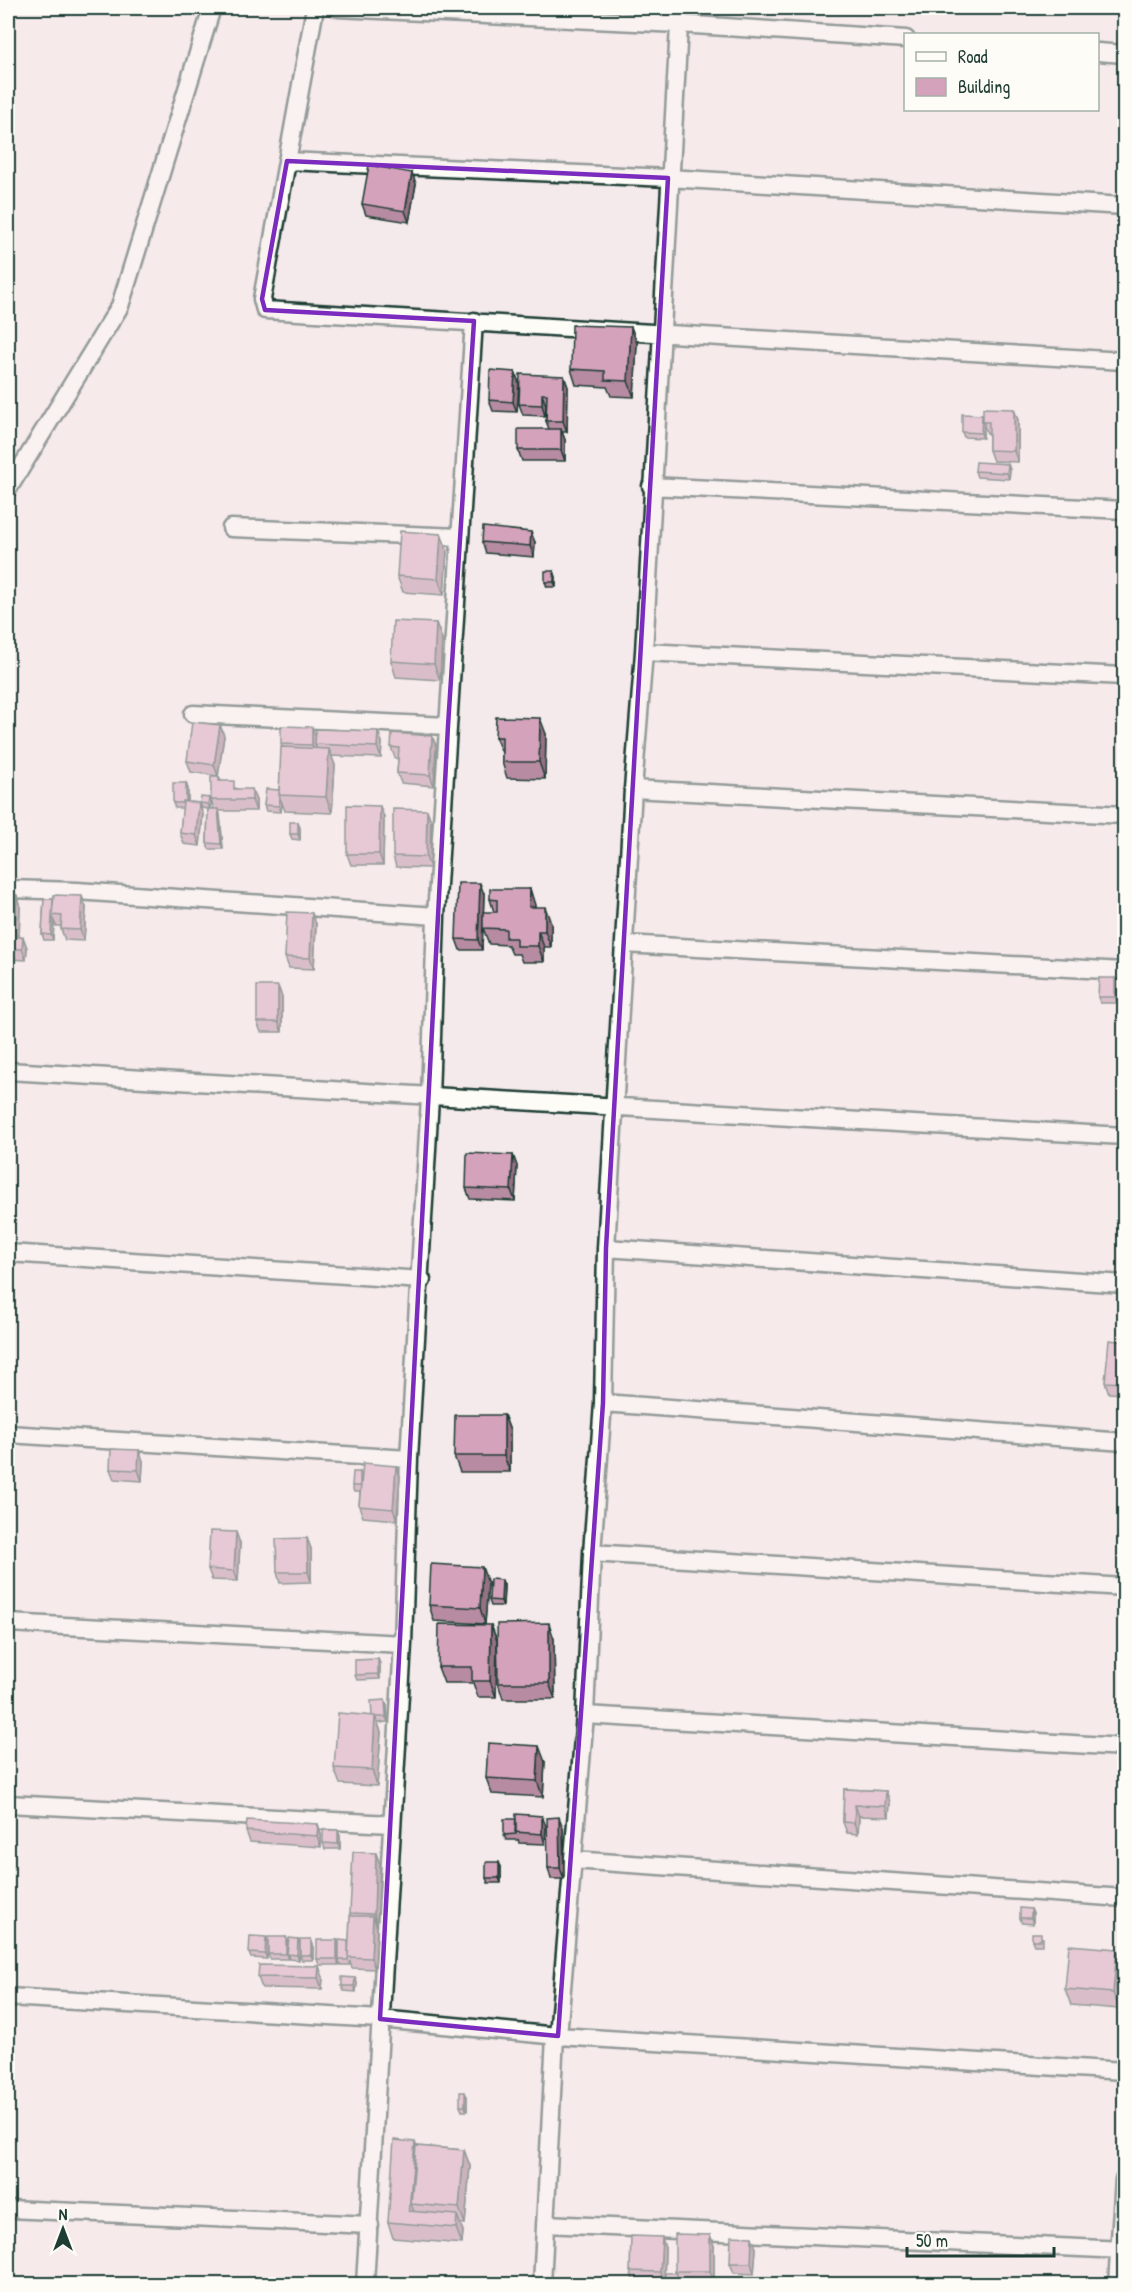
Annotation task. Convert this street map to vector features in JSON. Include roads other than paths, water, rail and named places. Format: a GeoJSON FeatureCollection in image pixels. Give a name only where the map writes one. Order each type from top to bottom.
{"type":"FeatureCollection","features":[{"type":"Feature","properties":{"kind":"street"},"geometry":{"type":"LineString","coordinates":[[8,489],[120,306],[212,8]]}},
{"type":"Feature","properties":{"kind":"street"},"geometry":{"type":"LineString","coordinates":[[315,8],[262,299],[265,310],[661,332],[1125,362]]}},
{"type":"Feature","properties":{"kind":"street"},"geometry":{"type":"LineString","coordinates":[[338,8],[679,16],[904,39]]}},
{"type":"Feature","properties":{"kind":"street"},"geometry":{"type":"LineString","coordinates":[[542,2284],[557,2036],[585,1715],[592,1553],[603,1403],[606,1248],[633,789],[644,652],[651,486],[679,16]]}},
{"type":"Feature","properties":{"kind":"street"},"geometry":{"type":"LineString","coordinates":[[1099,52],[1125,54]]}},
{"type":"Feature","properties":{"kind":"street"},"geometry":{"type":"LineString","coordinates":[[287,161],[668,178],[1125,206]]}},
{"type":"Feature","properties":{"kind":"street"},"geometry":{"type":"LineString","coordinates":[[365,2284],[403,1644],[409,1459],[422,1280],[436,916],[474,321]]}},
{"type":"Feature","properties":{"kind":"street"},"geometry":{"type":"LineString","coordinates":[[651,486],[1125,510]]}},
{"type":"Feature","properties":{"kind":"street"},"geometry":{"type":"LineString","coordinates":[[231,528],[460,537]]}},
{"type":"Feature","properties":{"kind":"street"},"geometry":{"type":"LineString","coordinates":[[644,652],[1125,676]]}},
{"type":"Feature","properties":{"kind":"street"},"geometry":{"type":"LineString","coordinates":[[193,714],[448,726]]}},
{"type":"Feature","properties":{"kind":"street"},"geometry":{"type":"LineString","coordinates":[[633,789],[1125,815]]}},
{"type":"Feature","properties":{"kind":"street"},"geometry":{"type":"LineString","coordinates":[[8,889],[77,891],[436,916]]}},
{"type":"Feature","properties":{"kind":"street"},"geometry":{"type":"LineString","coordinates":[[624,944],[1125,971]]}},
{"type":"Feature","properties":{"kind":"street"},"geometry":{"type":"LineString","coordinates":[[8,1071],[430,1098],[614,1106],[1125,1136]]}},
{"type":"Feature","properties":{"kind":"street"},"geometry":{"type":"LineString","coordinates":[[606,1248],[1125,1284]]}},
{"type":"Feature","properties":{"kind":"street"},"geometry":{"type":"LineString","coordinates":[[8,1253],[422,1280]]}},
{"type":"Feature","properties":{"kind":"street"},"geometry":{"type":"LineString","coordinates":[[603,1403],[1125,1442]]}},
{"type":"Feature","properties":{"kind":"street"},"geometry":{"type":"LineString","coordinates":[[8,1434],[409,1459]]}},
{"type":"Feature","properties":{"kind":"street"},"geometry":{"type":"LineString","coordinates":[[592,1553],[1125,1587]]}},
{"type":"Feature","properties":{"kind":"street"},"geometry":{"type":"LineString","coordinates":[[8,1623],[403,1644]]}},
{"type":"Feature","properties":{"kind":"street"},"geometry":{"type":"LineString","coordinates":[[585,1715],[1125,1747]]}},
{"type":"Feature","properties":{"kind":"street"},"geometry":{"type":"LineString","coordinates":[[8,1804],[391,1824]]}},
{"type":"Feature","properties":{"kind":"street"},"geometry":{"type":"LineString","coordinates":[[573,1860],[1125,1898]]}},
{"type":"Feature","properties":{"kind":"street"},"geometry":{"type":"LineString","coordinates":[[8,1997],[380,2019],[557,2036],[1125,2071]]}},
{"type":"Feature","properties":{"kind":"street"},"geometry":{"type":"LineString","coordinates":[[1117,2284],[1123,2250],[1125,2179]]}},
{"type":"Feature","properties":{"kind":"street"},"geometry":{"type":"LineString","coordinates":[[8,2209],[370,2225]]}},
{"type":"Feature","properties":{"kind":"street"},"geometry":{"type":"LineString","coordinates":[[545,2224],[1123,2250]]}}]}
